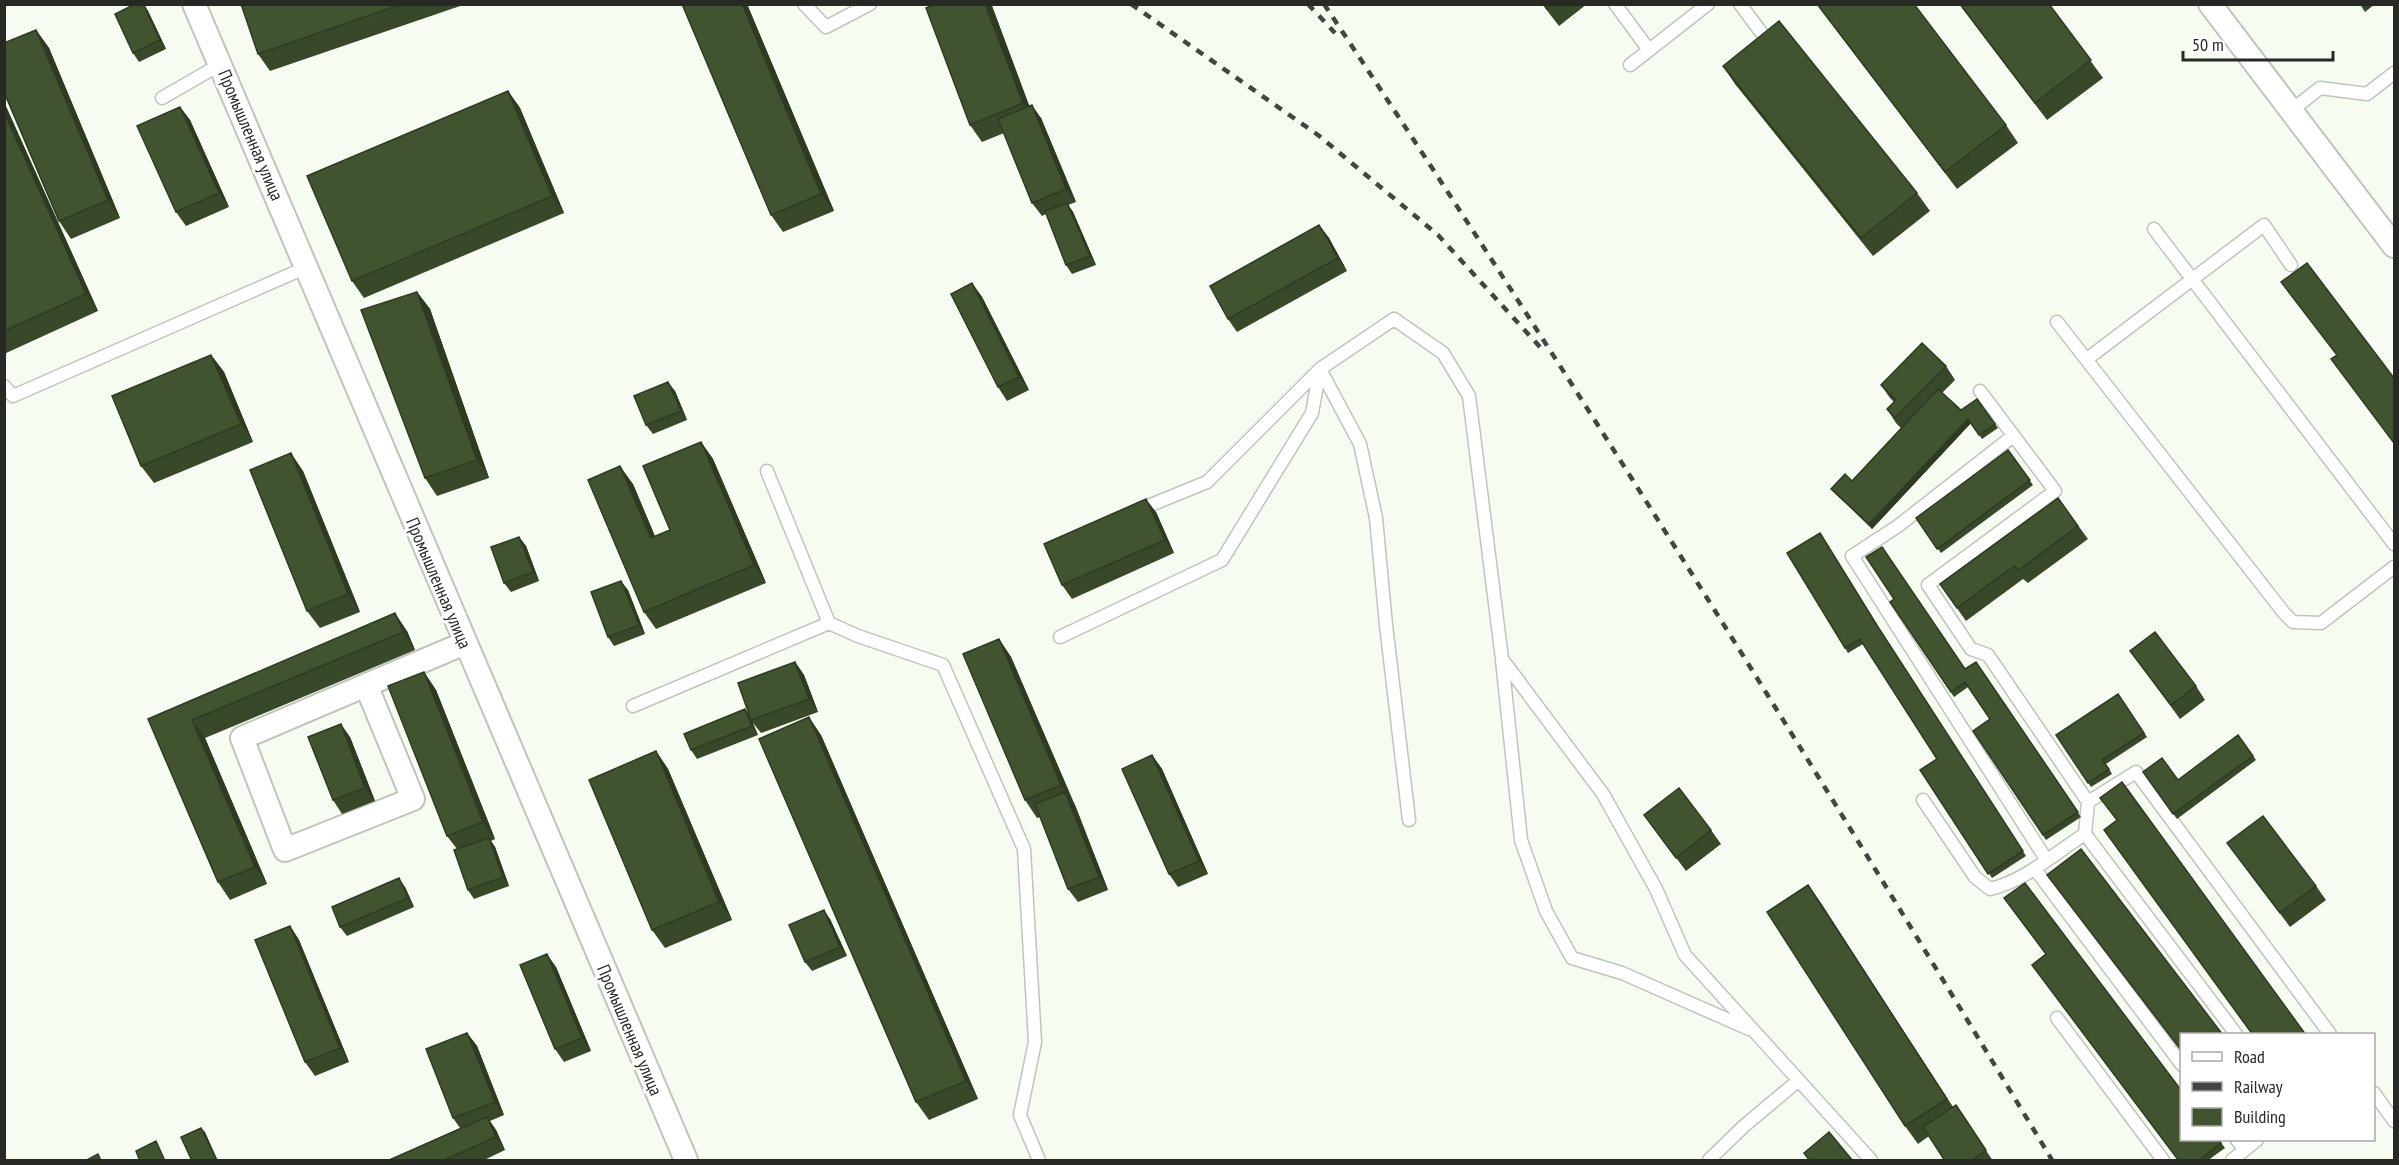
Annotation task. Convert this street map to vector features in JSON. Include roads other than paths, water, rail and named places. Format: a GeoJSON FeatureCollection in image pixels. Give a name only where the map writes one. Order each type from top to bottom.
{"type":"FeatureCollection","features":[{"type":"Feature","properties":{"kind":"street","name":"Промышленная улица"},"geometry":{"type":"LineString","coordinates":[[194,4],[686,1161]]}},
{"type":"Feature","properties":{"kind":"street"},"geometry":{"type":"LineString","coordinates":[[2210,4],[2394,246]]}},
{"type":"Feature","properties":{"kind":"street"},"geometry":{"type":"LineString","coordinates":[[366,685],[413,799],[285,850],[242,738],[366,685],[465,643]]}},
{"type":"Feature","properties":{"kind":"lane"},"geometry":{"type":"LineString","coordinates":[[804,4],[826,27],[870,4]]}},
{"type":"Feature","properties":{"kind":"lane"},"geometry":{"type":"LineString","coordinates":[[1615,4],[1649,50]]}},
{"type":"Feature","properties":{"kind":"lane"},"geometry":{"type":"LineString","coordinates":[[1630,65],[1708,4]]}},
{"type":"Feature","properties":{"kind":"lane"},"geometry":{"type":"LineString","coordinates":[[1740,4],[1776,51]]}},
{"type":"Feature","properties":{"kind":"lane"},"geometry":{"type":"LineString","coordinates":[[162,98],[221,64]]}},
{"type":"Feature","properties":{"kind":"lane"},"geometry":{"type":"LineString","coordinates":[[2292,110],[2320,88],[2367,94],[2394,73]]}},
{"type":"Feature","properties":{"kind":"lane"},"geometry":{"type":"LineString","coordinates":[[2087,359],[2264,225],[2291,266]]}},
{"type":"Feature","properties":{"kind":"lane"},"geometry":{"type":"LineString","coordinates":[[2154,229],[2394,544]]}},
{"type":"Feature","properties":{"kind":"lane"},"geometry":{"type":"LineString","coordinates":[[4,386],[13,396],[307,267]]}},
{"type":"Feature","properties":{"kind":"lane"},"geometry":{"type":"LineString","coordinates":[[1119,518],[1207,482],[1320,369],[1394,319],[1443,353],[1469,396],[1502,659],[1521,840],[1546,911],[1572,958],[1622,972],[1753,1030]]}},
{"type":"Feature","properties":{"kind":"lane"},"geometry":{"type":"LineString","coordinates":[[2057,322],[2293,622],[2321,623],[2394,567]]}},
{"type":"Feature","properties":{"kind":"lane"},"geometry":{"type":"LineString","coordinates":[[1060,637],[1222,560],[1312,413],[1320,369]]}},
{"type":"Feature","properties":{"kind":"lane"},"geometry":{"type":"LineString","coordinates":[[1320,369],[1360,444],[1376,518],[1409,820]]}},
{"type":"Feature","properties":{"kind":"lane"},"geometry":{"type":"LineString","coordinates":[[1980,391],[2055,492],[1928,585],[1971,649],[1988,655],[2088,802],[2085,834],[2234,1033]]}},
{"type":"Feature","properties":{"kind":"lane"},"geometry":{"type":"LineString","coordinates":[[2013,436],[1898,526],[1852,556],[2046,859]]}},
{"type":"Feature","properties":{"kind":"lane"},"geometry":{"type":"LineString","coordinates":[[767,471],[829,623],[858,636],[943,665],[1024,849],[1035,1042],[1020,1115],[1039,1161]]}},
{"type":"Feature","properties":{"kind":"lane"},"geometry":{"type":"LineString","coordinates":[[633,706],[829,623]]}},
{"type":"Feature","properties":{"kind":"lane"},"geometry":{"type":"LineString","coordinates":[[1502,659],[1604,794],[1656,889],[1685,955],[1872,1161]]}},
{"type":"Feature","properties":{"kind":"lane"},"geometry":{"type":"LineString","coordinates":[[2088,802],[2136,772],[2329,1033]]}},
{"type":"Feature","properties":{"kind":"lane"},"geometry":{"type":"LineString","coordinates":[[1923,800],[1974,877],[1990,889],[2003,886],[2035,869],[2046,859],[2085,834]]}},
{"type":"Feature","properties":{"kind":"lane"},"geometry":{"type":"LineString","coordinates":[[2035,869],[2180,1064]]}},
{"type":"Feature","properties":{"kind":"lane"},"geometry":{"type":"LineString","coordinates":[[2057,1018],[2163,1161]]}},
{"type":"Feature","properties":{"kind":"lane"},"geometry":{"type":"LineString","coordinates":[[1708,1161],[1744,1126],[1799,1080]]}},
{"type":"Feature","properties":{"kind":"lane"},"geometry":{"type":"LineString","coordinates":[[2375,1095],[2394,1121]]}},
{"type":"Feature","properties":{"kind":"lane"},"geometry":{"type":"LineString","coordinates":[[2238,1141],[2245,1150]]}},
{"type":"Feature","properties":{"kind":"lane"},"geometry":{"type":"LineString","coordinates":[[2232,1161],[2256,1141]]}},
{"type":"Feature","properties":{"kind":"railway"},"geometry":{"type":"LineString","coordinates":[[1131,4],[1318,135],[1438,235],[1540,347]]}},
{"type":"Feature","properties":{"kind":"railway"},"geometry":{"type":"LineString","coordinates":[[1308,4],[1335,33]]}},
{"type":"Feature","properties":{"kind":"railway"},"geometry":{"type":"LineString","coordinates":[[1324,4],[1603,433],[1875,868],[2052,1160]]}}]}
